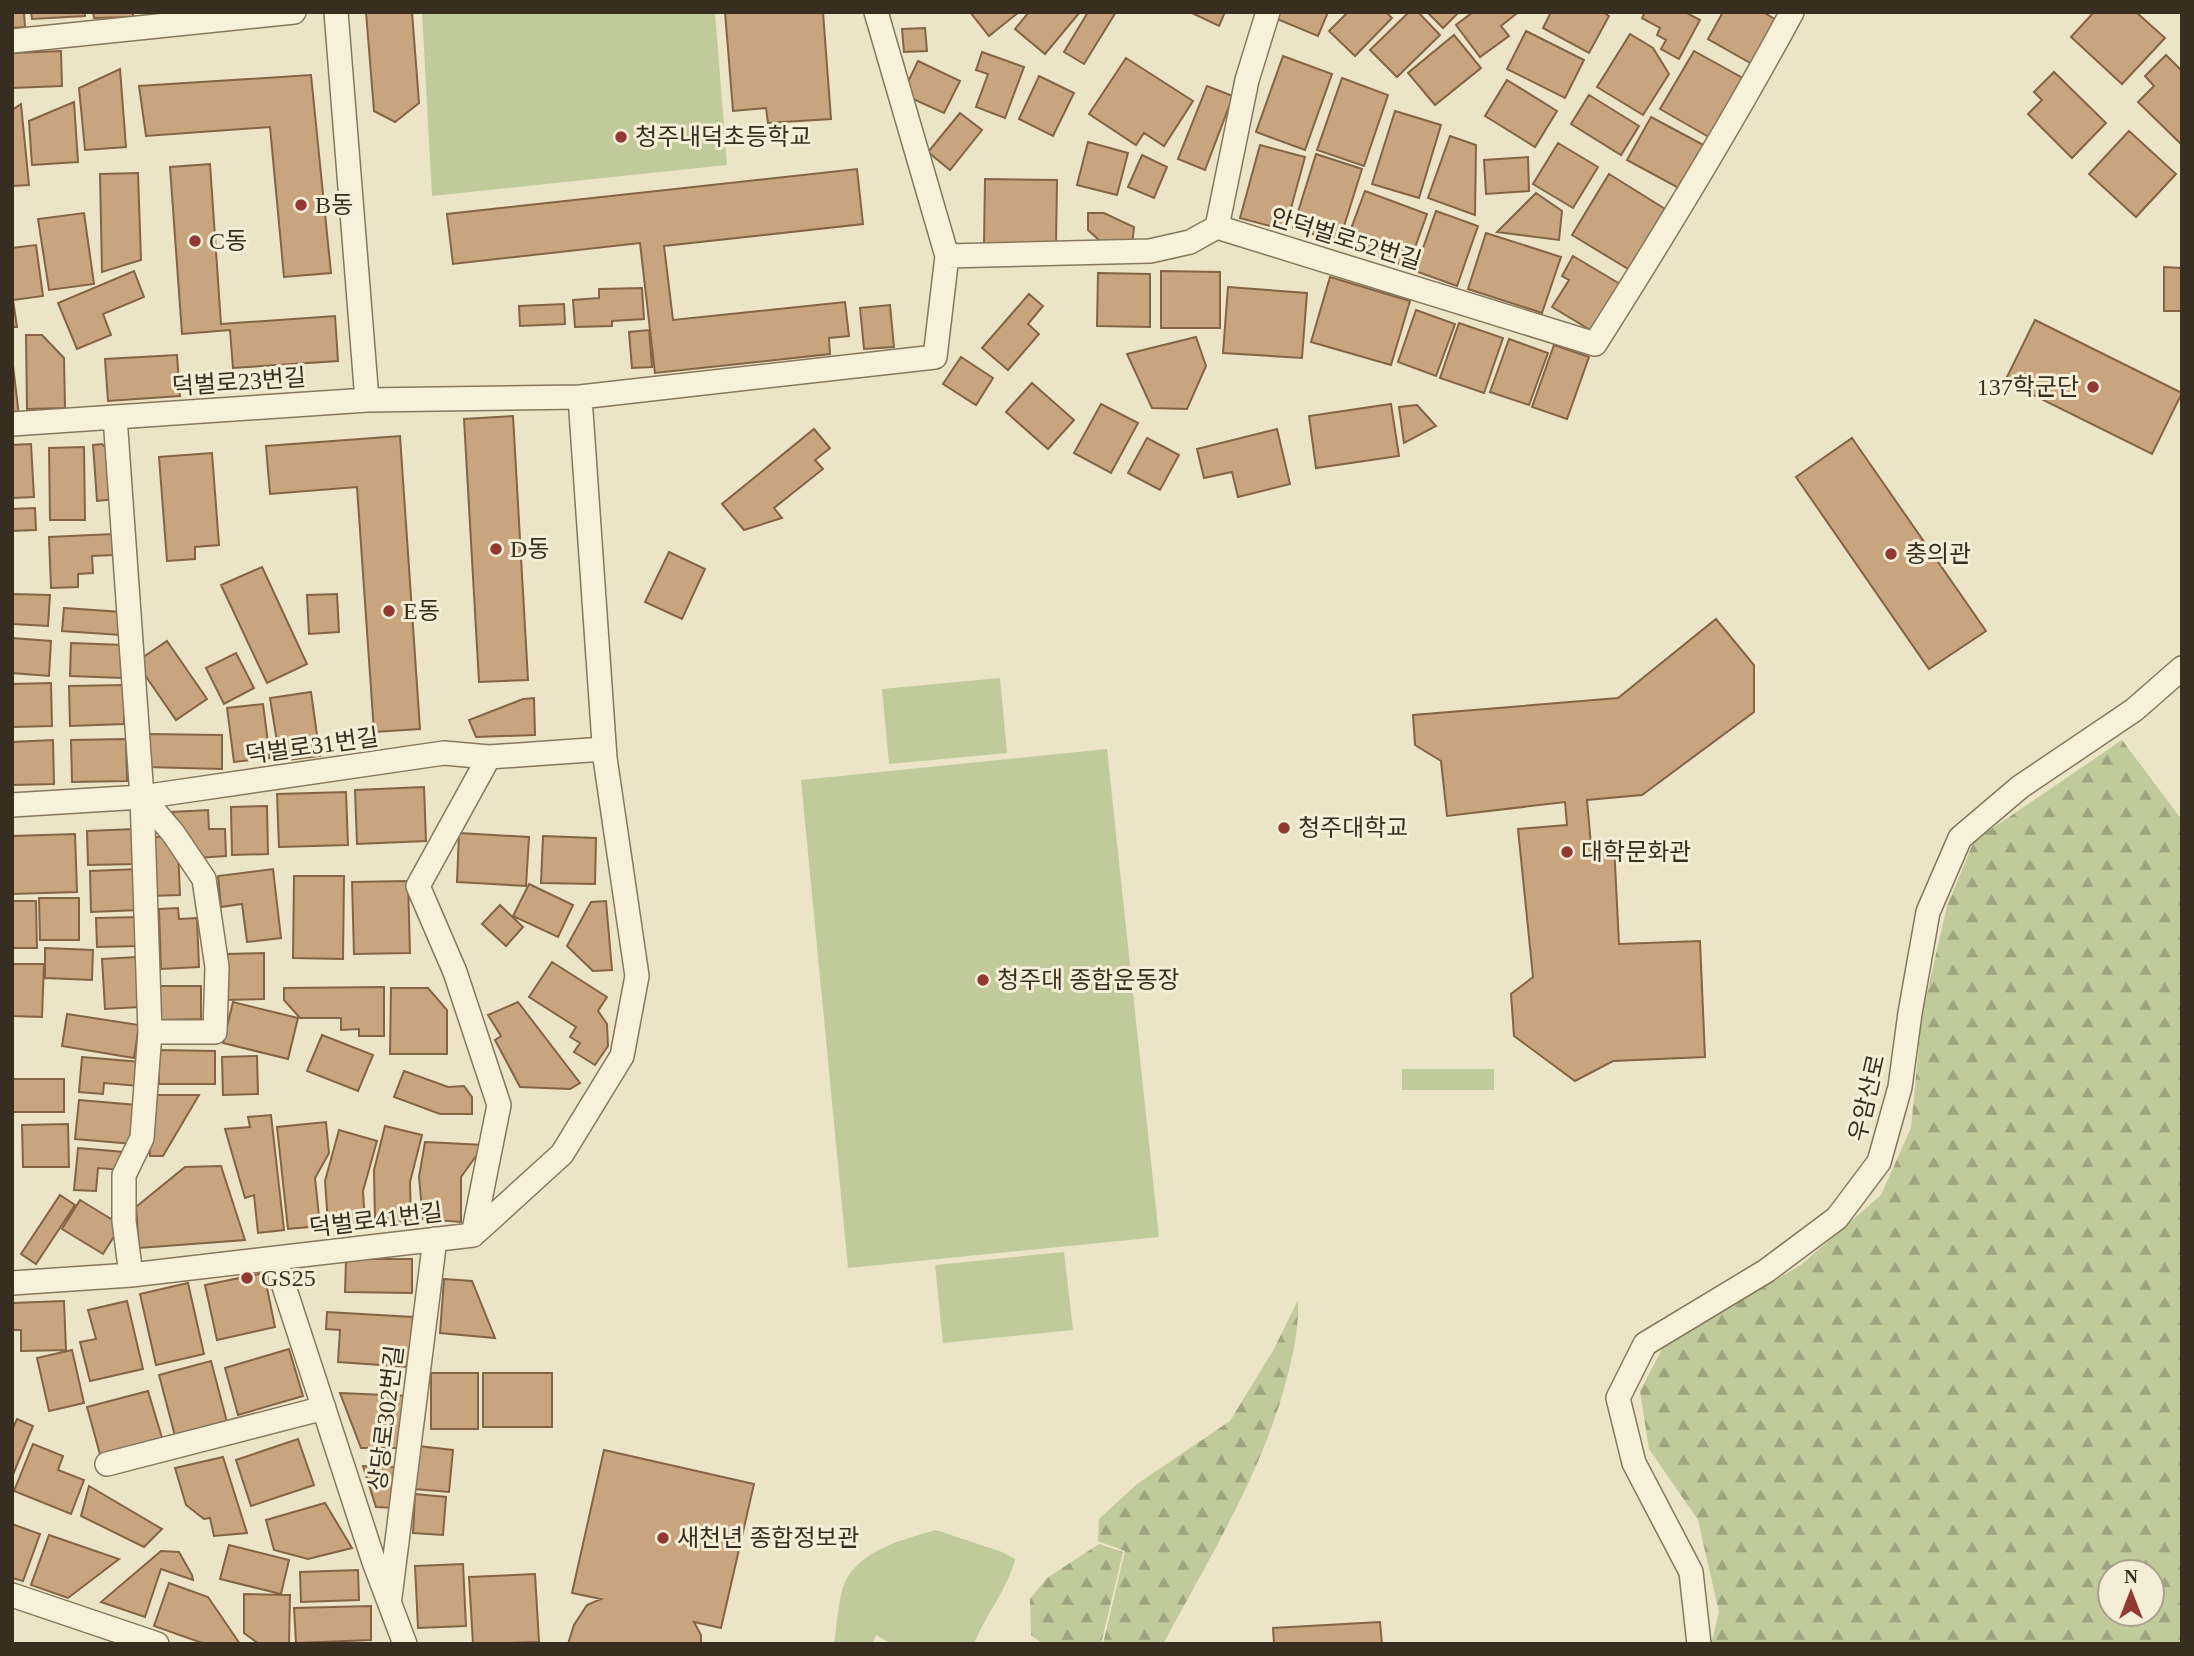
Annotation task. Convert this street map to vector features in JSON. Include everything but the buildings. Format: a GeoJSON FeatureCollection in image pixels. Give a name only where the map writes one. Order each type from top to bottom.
{"type":"FeatureCollection","features":[{"type":"Feature","properties":{"kind":"street"},"geometry":{"type":"LineString","coordinates":[[12,41],[293,12]]}},
{"type":"Feature","properties":{"kind":"street"},"geometry":{"type":"LineString","coordinates":[[336,12],[367,400]]}},
{"type":"Feature","properties":{"kind":"street"},"geometry":{"type":"LineString","coordinates":[[876,12],[947,256],[1150,251],[1190,243],[1217,227],[1247,80],[1268,12]]}},
{"type":"Feature","properties":{"kind":"street","name":"안덕벌로52번길"},"geometry":{"type":"LineString","coordinates":[[1217,227],[1595,344],[1684,204],[1793,12]]}},
{"type":"Feature","properties":{"kind":"street","name":"덕벌로23번길"},"geometry":{"type":"LineString","coordinates":[[12,424],[367,400],[580,397],[935,357],[947,256]]}},
{"type":"Feature","properties":{"kind":"street"},"geometry":{"type":"LineString","coordinates":[[473,1235],[562,1154],[622,1056],[637,976],[604,749],[580,397]]}},
{"type":"Feature","properties":{"kind":"street"},"geometry":{"type":"LineString","coordinates":[[115,417],[142,797],[150,1032],[142,1138],[124,1175],[124,1221],[131,1275]]}},
{"type":"Feature","properties":{"kind":"street","name":"우암산로"},"geometry":{"type":"LineString","coordinates":[[1699,1644],[1691,1572],[1634,1462],[1618,1398],[1646,1344],[1766,1271],[1837,1218],[1879,1162],[1899,1087],[1928,912],[1960,838],[2020,787],[2134,709],[2182,668]]}},
{"type":"Feature","properties":{"kind":"street","name":"덕벌로31번길"},"geometry":{"type":"LineString","coordinates":[[12,805],[142,797],[443,753],[489,757],[604,749]]}},
{"type":"Feature","properties":{"kind":"street","name":"덕벌로41번길"},"geometry":{"type":"LineString","coordinates":[[12,1283],[131,1275],[473,1235],[499,1105],[455,972],[418,886],[489,757]]}},
{"type":"Feature","properties":{"kind":"street"},"geometry":{"type":"LineString","coordinates":[[142,797],[173,833],[204,879],[218,967],[215,1032],[150,1032]]}},
{"type":"Feature","properties":{"kind":"street","name":"상당로302번길"},"geometry":{"type":"LineString","coordinates":[[390,1602],[435,1239]]}},
{"type":"Feature","properties":{"kind":"street","name":"상당로302번길"},"geometry":{"type":"LineString","coordinates":[[275,1259],[405,1644]]}},
{"type":"Feature","properties":{"kind":"street"},"geometry":{"type":"LineString","coordinates":[[107,1464],[324,1408]]}},
{"type":"Feature","properties":{"kind":"street"},"geometry":{"type":"LineString","coordinates":[[12,1595],[157,1644]]}},
{"type":"Feature","properties":{"kind":"green space"},"geometry":{"type":"Polygon","coordinates":[[[422,12],[715,12],[727,165],[432,196],[422,12]]]}},
{"type":"Feature","properties":{"kind":"green space"},"geometry":{"type":"Polygon","coordinates":[[[1000,678],[1007,753],[889,764],[882,689],[1000,678]]]}},
{"type":"Feature","properties":{"kind":"green space"},"geometry":{"type":"Polygon","coordinates":[[[2122,740],[2182,820],[2182,1644],[1711,1644],[1719,1612],[1698,1520],[1649,1449],[1640,1391],[1662,1349],[1802,1264],[1881,1195],[1911,1128],[1922,1015],[1947,906],[1974,841],[2122,740]]]}},
{"type":"Feature","properties":{"kind":"green space"},"geometry":{"type":"Polygon","coordinates":[[[1107,749],[1159,1237],[848,1268],[801,780],[1107,749]]]}},
{"type":"Feature","properties":{"kind":"green space"},"geometry":{"type":"Polygon","coordinates":[[[1402,1069],[1494,1069],[1494,1090],[1402,1090],[1402,1069]]]}},
{"type":"Feature","properties":{"kind":"green space"},"geometry":{"type":"Polygon","coordinates":[[[1064,1252],[1073,1330],[943,1343],[935,1265],[1064,1252]]]}},
{"type":"Feature","properties":{"kind":"green space"},"geometry":{"type":"Polygon","coordinates":[[[1298,1300],[1297,1329],[1290,1365],[1278,1410],[1265,1444],[1217,1546],[1163,1644],[1103,1644],[1125,1551],[1098,1541],[1099,1519],[1137,1484],[1230,1421],[1274,1349],[1298,1300]]]}},
{"type":"Feature","properties":{"kind":"green space"},"geometry":{"type":"Polygon","coordinates":[[[936,1530],[1015,1559],[1007,1581],[974,1644],[892,1644],[876,1635],[872,1644],[834,1644],[842,1590],[851,1572],[871,1554],[910,1537],[936,1530]]]}},
{"type":"Feature","properties":{"kind":"green space"},"geometry":{"type":"Polygon","coordinates":[[[1099,1544],[1123,1552],[1101,1644],[1043,1644],[1031,1635],[1030,1599],[1047,1578],[1099,1544]]]}},
{"type":"Feature","properties":{"kind":"place","name":"청주내덕초등학교"},"geometry":{"type":"Point","coordinates":[621,137]}},
{"type":"Feature","properties":{"kind":"place","name":"B동"},"geometry":{"type":"Point","coordinates":[301,205]}},
{"type":"Feature","properties":{"kind":"place","name":"C동"},"geometry":{"type":"Point","coordinates":[195,241]}},
{"type":"Feature","properties":{"kind":"place","name":"137학군단"},"geometry":{"type":"Point","coordinates":[2093,387]}},
{"type":"Feature","properties":{"kind":"place","name":"D동"},"geometry":{"type":"Point","coordinates":[496,549]}},
{"type":"Feature","properties":{"kind":"place","name":"충의관"},"geometry":{"type":"Point","coordinates":[1891,554]}},
{"type":"Feature","properties":{"kind":"place","name":"E동"},"geometry":{"type":"Point","coordinates":[389,611]}},
{"type":"Feature","properties":{"kind":"place","name":"청주대학교"},"geometry":{"type":"Point","coordinates":[1284,828]}},
{"type":"Feature","properties":{"kind":"place","name":"대학문화관"},"geometry":{"type":"Point","coordinates":[1567,852]}},
{"type":"Feature","properties":{"kind":"place","name":"청주대 종합운동장"},"geometry":{"type":"Point","coordinates":[983,980]}},
{"type":"Feature","properties":{"kind":"place","name":"GS25"},"geometry":{"type":"Point","coordinates":[247,1278]}},
{"type":"Feature","properties":{"kind":"place","name":"새천년 종합정보관"},"geometry":{"type":"Point","coordinates":[663,1538]}}]}
